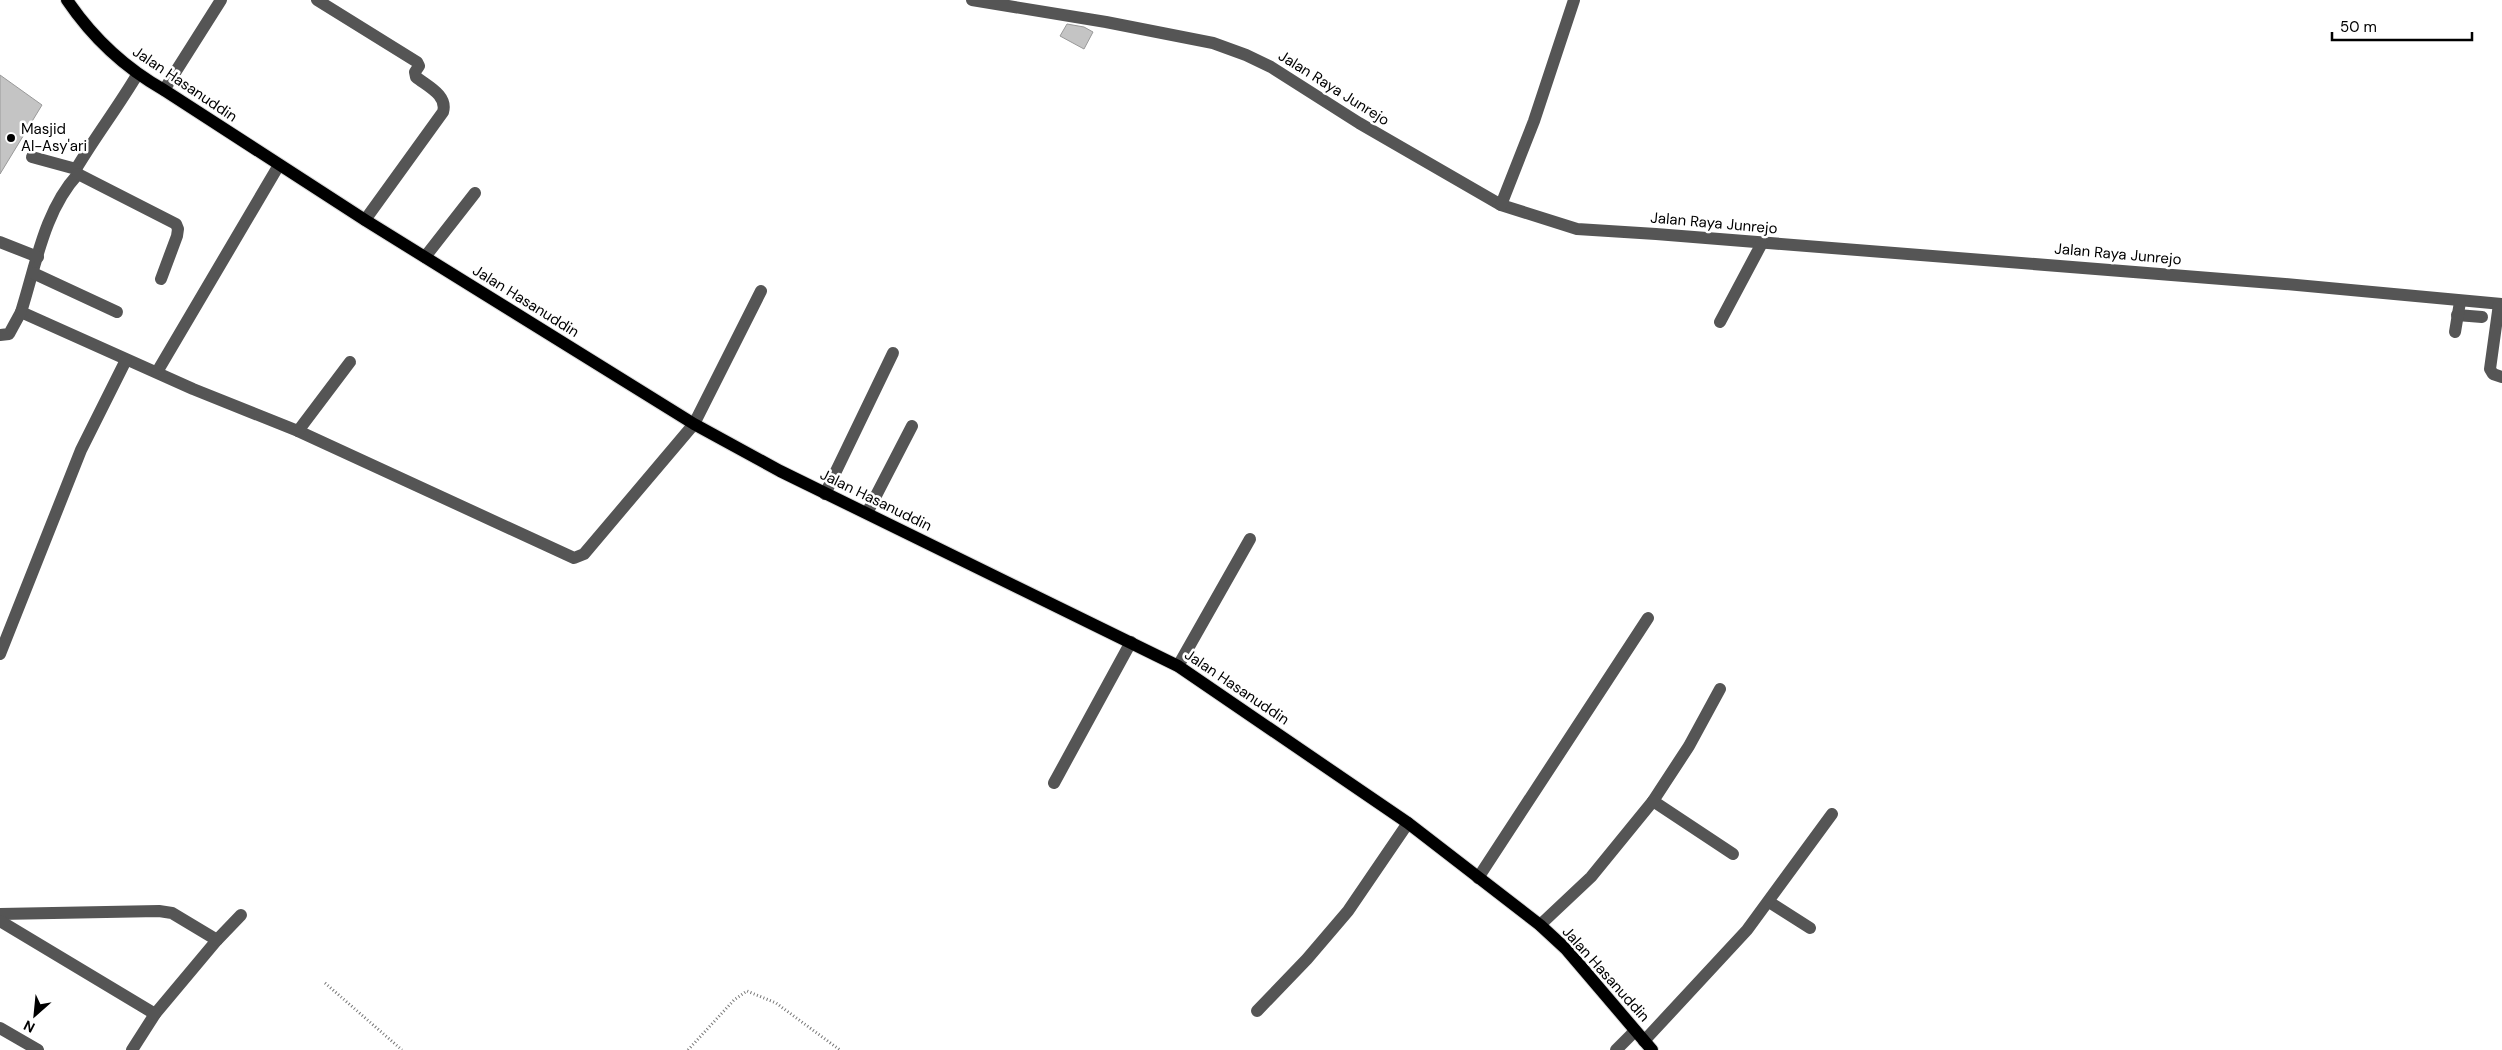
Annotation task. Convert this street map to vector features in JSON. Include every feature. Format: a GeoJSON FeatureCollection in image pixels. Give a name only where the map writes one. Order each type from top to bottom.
{"type":"FeatureCollection","features":[{"type":"Feature","properties":{"kind":"main road","name":"Jalan Hasanuddin"},"geometry":{"type":"LineString","coordinates":[[67,0],[77,16],[111,52],[137,75],[164,90],[365,220],[694,424],[825,494],[1178,666],[1408,823],[1540,925],[1566,949],[1648,1046]]}},
{"type":"Feature","properties":{"kind":"street"},"geometry":{"type":"LineString","coordinates":[[164,90],[221,0]]}},
{"type":"Feature","properties":{"kind":"street"},"geometry":{"type":"LineString","coordinates":[[317,0],[417,62],[419,66],[415,72],[416,77],[443,98],[445,106],[443,112],[365,220]]}},
{"type":"Feature","properties":{"kind":"street","name":"Jalan Raya Junrejo"},"geometry":{"type":"LineString","coordinates":[[972,0],[1125,25],[1213,43],[1246,55],[1271,67],[1359,123],[1501,205],[1577,230],[1762,242],[2285,284],[2460,302],[2501,304]]}},
{"type":"Feature","properties":{"kind":"street"},"geometry":{"type":"LineString","coordinates":[[1501,205],[1540,105],[1574,0]]}},
{"type":"Feature","properties":{"kind":"street"},"geometry":{"type":"LineString","coordinates":[[0,335],[10,334],[21,312],[55,208],[65,188],[114,114],[137,75]]}},
{"type":"Feature","properties":{"kind":"street"},"geometry":{"type":"LineString","coordinates":[[32,157],[77,172],[176,224],[177,236],[161,279]]}},
{"type":"Feature","properties":{"kind":"street"},"geometry":{"type":"LineString","coordinates":[[157,372],[279,166]]}},
{"type":"Feature","properties":{"kind":"street"},"geometry":{"type":"LineString","coordinates":[[425,257],[475,193]]}},
{"type":"Feature","properties":{"kind":"street"},"geometry":{"type":"LineString","coordinates":[[0,242],[38,256]]}},
{"type":"Feature","properties":{"kind":"street"},"geometry":{"type":"LineString","coordinates":[[1720,322],[1762,242]]}},
{"type":"Feature","properties":{"kind":"street"},"geometry":{"type":"LineString","coordinates":[[33,273],[117,312]]}},
{"type":"Feature","properties":{"kind":"street"},"geometry":{"type":"LineString","coordinates":[[21,312],[230,405],[298,431],[574,558],[584,554],[694,424],[761,291]]}},
{"type":"Feature","properties":{"kind":"street"},"geometry":{"type":"LineString","coordinates":[[2455,332],[2460,302]]}},
{"type":"Feature","properties":{"kind":"street"},"geometry":{"type":"LineString","coordinates":[[2501,304],[2490,369],[2493,374],[2502,377]]}},
{"type":"Feature","properties":{"kind":"street"},"geometry":{"type":"LineString","coordinates":[[2457,315],[2482,317]]}},
{"type":"Feature","properties":{"kind":"street"},"geometry":{"type":"LineString","coordinates":[[825,494],[893,353]]}},
{"type":"Feature","properties":{"kind":"street"},"geometry":{"type":"LineString","coordinates":[[0,654],[81,450],[126,360]]}},
{"type":"Feature","properties":{"kind":"street"},"geometry":{"type":"LineString","coordinates":[[298,431],[350,362]]}},
{"type":"Feature","properties":{"kind":"street"},"geometry":{"type":"LineString","coordinates":[[867,513],[912,426]]}},
{"type":"Feature","properties":{"kind":"street"},"geometry":{"type":"LineString","coordinates":[[1178,666],[1250,539]]}},
{"type":"Feature","properties":{"kind":"street"},"geometry":{"type":"LineString","coordinates":[[1478,878],[1648,618]]}},
{"type":"Feature","properties":{"kind":"street"},"geometry":{"type":"LineString","coordinates":[[1054,783],[1131,642]]}},
{"type":"Feature","properties":{"kind":"street"},"geometry":{"type":"LineString","coordinates":[[1540,925],[1591,877],[1654,801],[1689,746],[1720,690]]}},
{"type":"Feature","properties":{"kind":"street"},"geometry":{"type":"LineString","coordinates":[[1654,801],[1733,854]]}},
{"type":"Feature","properties":{"kind":"street"},"geometry":{"type":"LineString","coordinates":[[1648,1046],[1747,930],[1832,814]]}},
{"type":"Feature","properties":{"kind":"street"},"geometry":{"type":"LineString","coordinates":[[1257,1011],[1308,959],[1348,911],[1408,823]]}},
{"type":"Feature","properties":{"kind":"street"},"geometry":{"type":"LineString","coordinates":[[1768,902],[1810,928]]}},
{"type":"Feature","properties":{"kind":"street"},"geometry":{"type":"LineString","coordinates":[[0,914],[159,911],[172,913],[217,940]]}},
{"type":"Feature","properties":{"kind":"street"},"geometry":{"type":"LineString","coordinates":[[132,1050],[155,1014],[217,940],[241,915]]}},
{"type":"Feature","properties":{"kind":"street"},"geometry":{"type":"LineString","coordinates":[[0,921],[155,1014]]}},
{"type":"Feature","properties":{"kind":"street"},"geometry":{"type":"LineString","coordinates":[[0,1028],[38,1050]]}},
{"type":"Feature","properties":{"kind":"street"},"geometry":{"type":"LineString","coordinates":[[1616,1050],[1635,1031]]}},
{"type":"Feature","properties":{"kind":"path"},"geometry":{"type":"LineString","coordinates":[[325,983],[402,1050]]}},
{"type":"Feature","properties":{"kind":"path"},"geometry":{"type":"LineString","coordinates":[[688,1050],[734,1000],[747,991],[776,1003],[840,1050]]}},
{"type":"Feature","properties":{"kind":"building"},"geometry":{"type":"Polygon","coordinates":[[[1067,24],[1084,27],[1093,32],[1084,49],[1060,36],[1067,24]]]}},
{"type":"Feature","properties":{"kind":"building","name":"Masjid Al-Asy'ari"},"geometry":{"type":"Polygon","coordinates":[[[0,75],[42,105],[0,174],[0,75]]]}},
{"type":"Feature","properties":{"kind":"place","name":"Masjid Al-Asy'ari"},"geometry":{"type":"Point","coordinates":[11,138]}}]}
